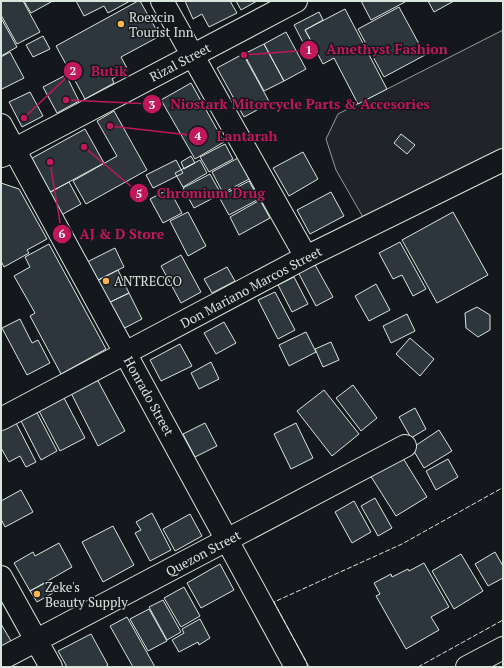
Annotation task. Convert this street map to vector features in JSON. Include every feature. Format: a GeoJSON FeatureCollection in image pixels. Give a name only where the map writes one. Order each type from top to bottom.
{"type":"FeatureCollection","features":[{"type":"Feature","properties":{"kind":"street"},"geometry":{"type":"LineString","coordinates":[[162,1],[306,257]]}},
{"type":"Feature","properties":{"kind":"street","name":"Rizal Street"},"geometry":{"type":"LineString","coordinates":[[8,153],[296,1]]}},
{"type":"Feature","properties":{"kind":"street","name":"Honrado Street"},"geometry":{"type":"LineString","coordinates":[[1,125],[8,153],[125,353],[296,667]]}},
{"type":"Feature","properties":{"kind":"street","name":"Don Mariano Marcos Street"},"geometry":{"type":"LineString","coordinates":[[1,419],[306,257],[503,160]]}},
{"type":"Feature","properties":{"kind":"street","name":"Quezon Street"},"geometry":{"type":"LineString","coordinates":[[1,660],[405,446]]}},
{"type":"Feature","properties":{"kind":"street"},"geometry":{"type":"LineString","coordinates":[[1,576],[51,667]]}},
{"type":"Feature","properties":{"kind":"street"},"geometry":{"type":"LineString","coordinates":[[467,667],[503,648]]}},
{"type":"Feature","properties":{"kind":"shaded area"},"geometry":{"type":"Polygon","coordinates":[[[503,30],[503,149],[364,219],[336,170],[326,139],[338,114],[503,30]]]}},
{"type":"Feature","properties":{"kind":"building"},"geometry":{"type":"Polygon","coordinates":[[[1,1],[23,1],[40,32],[17,44],[1,15],[1,1]]]}},
{"type":"Feature","properties":{"kind":"building"},"geometry":{"type":"Polygon","coordinates":[[[24,1],[50,1],[51,2],[31,13],[24,1]]]}},
{"type":"Feature","properties":{"kind":"building"},"geometry":{"type":"Polygon","coordinates":[[[76,1],[130,1],[108,13],[104,6],[84,16],[76,1]]]}},
{"type":"Feature","properties":{"kind":"building"},"geometry":{"type":"Polygon","coordinates":[[[140,1],[160,36],[121,57],[128,70],[112,79],[114,83],[85,99],[56,46],[140,1]]]}},
{"type":"Feature","properties":{"kind":"building"},"geometry":{"type":"Polygon","coordinates":[[[185,1],[230,1],[237,13],[209,27],[202,14],[193,19],[185,1]]]}},
{"type":"Feature","properties":{"kind":"building"},"geometry":{"type":"Polygon","coordinates":[[[236,1],[257,1],[241,10],[236,1]]]}},
{"type":"Feature","properties":{"kind":"building"},"geometry":{"type":"Polygon","coordinates":[[[361,1],[405,1],[405,2],[371,20],[361,1]]]}},
{"type":"Feature","properties":{"kind":"building"},"geometry":{"type":"Polygon","coordinates":[[[428,1],[454,1],[434,12],[428,1]]]}},
{"type":"Feature","properties":{"kind":"building"},"geometry":{"type":"Polygon","coordinates":[[[399,7],[425,55],[384,77],[358,29],[399,7]]]}},
{"type":"Feature","properties":{"kind":"building"},"geometry":{"type":"Polygon","coordinates":[[[345,9],[387,89],[358,104],[334,58],[323,64],[305,30],[345,9]]]}},
{"type":"Feature","properties":{"kind":"building"},"geometry":{"type":"Polygon","coordinates":[[[319,12],[323,20],[305,30],[314,46],[307,50],[294,25],[319,12]]]}},
{"type":"Feature","properties":{"kind":"building"},"geometry":{"type":"Polygon","coordinates":[[[1,18],[17,47],[1,56],[1,18]]]}},
{"type":"Feature","properties":{"kind":"building"},"geometry":{"type":"Polygon","coordinates":[[[286,32],[306,69],[284,81],[264,44],[286,32]]]}},
{"type":"Feature","properties":{"kind":"building"},"geometry":{"type":"Polygon","coordinates":[[[43,36],[50,49],[33,57],[26,45],[43,36]]]}},
{"type":"Feature","properties":{"kind":"building"},"geometry":{"type":"Polygon","coordinates":[[[264,44],[284,81],[264,91],[244,54],[264,44]]]}},
{"type":"Feature","properties":{"kind":"building"},"geometry":{"type":"Polygon","coordinates":[[[10,52],[24,78],[2,89],[1,57],[10,52]]]}},
{"type":"Feature","properties":{"kind":"building"},"geometry":{"type":"Polygon","coordinates":[[[243,54],[270,103],[244,117],[217,68],[243,54]]]}},
{"type":"Feature","properties":{"kind":"building"},"geometry":{"type":"Polygon","coordinates":[[[66,75],[79,101],[57,113],[43,87],[66,75]]]}},
{"type":"Feature","properties":{"kind":"building"},"geometry":{"type":"Polygon","coordinates":[[[191,83],[224,142],[195,159],[161,100],[191,83]]]}},
{"type":"Feature","properties":{"kind":"building"},"geometry":{"type":"Polygon","coordinates":[[[30,92],[43,116],[22,127],[9,102],[30,92]]]}},
{"type":"Feature","properties":{"kind":"building"},"geometry":{"type":"Polygon","coordinates":[[[114,111],[147,170],[86,204],[73,181],[117,156],[97,121],[114,111]]]}},
{"type":"Feature","properties":{"kind":"building"},"geometry":{"type":"Polygon","coordinates":[[[85,129],[104,163],[43,196],[25,162],[85,129]]]}},
{"type":"Feature","properties":{"kind":"building"},"geometry":{"type":"Polygon","coordinates":[[[401,134],[415,145],[407,154],[394,143],[401,134]]]}},
{"type":"Feature","properties":{"kind":"building"},"geometry":{"type":"Polygon","coordinates":[[[225,144],[233,159],[209,172],[200,157],[225,144]]]}},
{"type":"Feature","properties":{"kind":"building"},"geometry":{"type":"Polygon","coordinates":[[[303,152],[318,179],[289,196],[273,168],[303,152]]]}},
{"type":"Feature","properties":{"kind":"building"},"geometry":{"type":"Polygon","coordinates":[[[191,156],[195,163],[184,169],[181,162],[191,156]]]}},
{"type":"Feature","properties":{"kind":"building"},"geometry":{"type":"Polygon","coordinates":[[[238,158],[249,179],[223,193],[212,172],[238,158]]]}},
{"type":"Feature","properties":{"kind":"building"},"geometry":{"type":"Polygon","coordinates":[[[176,160],[183,173],[153,188],[146,175],[176,160]]]}},
{"type":"Feature","properties":{"kind":"building"},"geometry":{"type":"Polygon","coordinates":[[[200,160],[207,173],[183,187],[175,173],[200,160]]]}},
{"type":"Feature","properties":{"kind":"building"},"geometry":{"type":"Polygon","coordinates":[[[210,174],[221,194],[194,208],[183,188],[210,174]]]}},
{"type":"Feature","properties":{"kind":"building"},"geometry":{"type":"Polygon","coordinates":[[[249,181],[259,199],[229,215],[219,197],[249,181]]]}},
{"type":"Feature","properties":{"kind":"building"},"geometry":{"type":"Polygon","coordinates":[[[69,182],[81,204],[56,218],[43,196],[69,182]]]}},
{"type":"Feature","properties":{"kind":"building"},"geometry":{"type":"Polygon","coordinates":[[[1,183],[19,189],[47,239],[27,250],[29,253],[4,267],[1,261],[1,183]]]}},
{"type":"Feature","properties":{"kind":"building"},"geometry":{"type":"Polygon","coordinates":[[[169,189],[182,213],[163,223],[150,199],[169,189]]]}},
{"type":"Feature","properties":{"kind":"building"},"geometry":{"type":"Polygon","coordinates":[[[331,192],[344,216],[310,234],[297,210],[331,192]]]}},
{"type":"Feature","properties":{"kind":"building"},"geometry":{"type":"Polygon","coordinates":[[[260,200],[270,218],[239,235],[230,217],[260,200]]]}},
{"type":"Feature","properties":{"kind":"building"},"geometry":{"type":"Polygon","coordinates":[[[188,212],[206,246],[188,256],[170,221],[188,212]]]}},
{"type":"Feature","properties":{"kind":"building"},"geometry":{"type":"Polygon","coordinates":[[[453,212],[488,275],[437,303],[402,240],[453,212]]]}},
{"type":"Feature","properties":{"kind":"building"},"geometry":{"type":"Polygon","coordinates":[[[400,242],[426,289],[413,296],[402,275],[393,279],[379,253],[400,242]]]}},
{"type":"Feature","properties":{"kind":"building"},"geometry":{"type":"Polygon","coordinates":[[[49,244],[106,349],[61,374],[30,316],[35,313],[14,276],[30,267],[25,257],[49,244]]]}},
{"type":"Feature","properties":{"kind":"building"},"geometry":{"type":"Polygon","coordinates":[[[115,248],[124,267],[88,285],[79,266],[115,248]]]}},
{"type":"Feature","properties":{"kind":"building"},"geometry":{"type":"Polygon","coordinates":[[[181,255],[201,292],[181,303],[161,266],[181,255]]]}},
{"type":"Feature","properties":{"kind":"building"},"geometry":{"type":"Polygon","coordinates":[[[314,263],[333,297],[316,306],[298,272],[314,263]]]}},
{"type":"Feature","properties":{"kind":"building"},"geometry":{"type":"Polygon","coordinates":[[[227,267],[235,281],[212,293],[204,279],[227,267]]]}},
{"type":"Feature","properties":{"kind":"building"},"geometry":{"type":"Polygon","coordinates":[[[118,270],[129,293],[100,307],[89,285],[118,270]]]}},
{"type":"Feature","properties":{"kind":"building"},"geometry":{"type":"Polygon","coordinates":[[[294,277],[308,304],[292,312],[278,285],[294,277]]]}},
{"type":"Feature","properties":{"kind":"building"},"geometry":{"type":"Polygon","coordinates":[[[376,284],[390,310],[369,321],[355,296],[376,284]]]}},
{"type":"Feature","properties":{"kind":"building"},"geometry":{"type":"Polygon","coordinates":[[[275,292],[295,330],[278,339],[258,300],[275,292]]]}},
{"type":"Feature","properties":{"kind":"building"},"geometry":{"type":"Polygon","coordinates":[[[129,293],[142,319],[113,334],[100,307],[129,293]]]}},
{"type":"Feature","properties":{"kind":"building"},"geometry":{"type":"Polygon","coordinates":[[[477,307],[490,315],[490,330],[478,337],[466,328],[465,313],[477,307]]]}},
{"type":"Feature","properties":{"kind":"building"},"geometry":{"type":"Polygon","coordinates":[[[407,314],[415,331],[391,343],[383,326],[407,314]]]}},
{"type":"Feature","properties":{"kind":"building"},"geometry":{"type":"Polygon","coordinates":[[[20,319],[32,343],[38,340],[50,363],[27,375],[2,328],[20,319]]]}},
{"type":"Feature","properties":{"kind":"building"},"geometry":{"type":"Polygon","coordinates":[[[224,322],[236,343],[216,354],[204,333],[224,322]]]}},
{"type":"Feature","properties":{"kind":"building"},"geometry":{"type":"Polygon","coordinates":[[[306,332],[316,352],[289,366],[279,345],[306,332]]]}},
{"type":"Feature","properties":{"kind":"building"},"geometry":{"type":"Polygon","coordinates":[[[410,338],[434,359],[420,376],[396,354],[410,338]]]}},
{"type":"Feature","properties":{"kind":"building"},"geometry":{"type":"Polygon","coordinates":[[[331,342],[339,360],[323,367],[315,349],[331,342]]]}},
{"type":"Feature","properties":{"kind":"building"},"geometry":{"type":"Polygon","coordinates":[[[180,344],[192,366],[161,381],[150,360],[180,344]]]}},
{"type":"Feature","properties":{"kind":"building"},"geometry":{"type":"Polygon","coordinates":[[[211,362],[219,379],[199,389],[191,373],[211,362]]]}},
{"type":"Feature","properties":{"kind":"building"},"geometry":{"type":"Polygon","coordinates":[[[97,379],[125,431],[98,446],[71,393],[97,379]]]}},
{"type":"Feature","properties":{"kind":"building"},"geometry":{"type":"Polygon","coordinates":[[[353,385],[377,418],[361,431],[336,398],[353,385]]]}},
{"type":"Feature","properties":{"kind":"building"},"geometry":{"type":"Polygon","coordinates":[[[324,390],[359,434],[332,456],[297,411],[324,390]]]}},
{"type":"Feature","properties":{"kind":"building"},"geometry":{"type":"Polygon","coordinates":[[[63,396],[85,438],[60,451],[38,409],[63,396]]]}},
{"type":"Feature","properties":{"kind":"building"},"geometry":{"type":"Polygon","coordinates":[[[415,408],[426,429],[411,438],[399,417],[415,408]]]}},
{"type":"Feature","properties":{"kind":"building"},"geometry":{"type":"Polygon","coordinates":[[[36,411],[57,451],[41,460],[20,419],[36,411]]]}},
{"type":"Feature","properties":{"kind":"building"},"geometry":{"type":"Polygon","coordinates":[[[14,419],[36,462],[26,467],[20,456],[9,462],[1,448],[1,426],[14,419]]]}},
{"type":"Feature","properties":{"kind":"building"},"geometry":{"type":"Polygon","coordinates":[[[205,423],[217,446],[195,457],[183,434],[205,423]]]}},
{"type":"Feature","properties":{"kind":"building"},"geometry":{"type":"Polygon","coordinates":[[[296,423],[313,458],[291,469],[274,434],[296,423]]]}},
{"type":"Feature","properties":{"kind":"building"},"geometry":{"type":"Polygon","coordinates":[[[439,430],[452,451],[424,468],[412,448],[439,430]]]}},
{"type":"Feature","properties":{"kind":"building"},"geometry":{"type":"Polygon","coordinates":[[[401,455],[427,497],[396,516],[370,475],[401,455]]]}},
{"type":"Feature","properties":{"kind":"building"},"geometry":{"type":"Polygon","coordinates":[[[448,459],[458,477],[436,490],[426,471],[448,459]]]}},
{"type":"Feature","properties":{"kind":"building"},"geometry":{"type":"Polygon","coordinates":[[[21,490],[33,512],[5,527],[1,519],[1,501],[21,490]]]}},
{"type":"Feature","properties":{"kind":"building"},"geometry":{"type":"Polygon","coordinates":[[[375,498],[392,528],[378,536],[361,506],[375,498]]]}},
{"type":"Feature","properties":{"kind":"building"},"geometry":{"type":"Polygon","coordinates":[[[354,501],[371,532],[352,543],[335,512],[354,501]]]}},
{"type":"Feature","properties":{"kind":"building"},"geometry":{"type":"Polygon","coordinates":[[[152,513],[171,550],[150,561],[135,533],[141,530],[136,522],[152,513]]]}},
{"type":"Feature","properties":{"kind":"building"},"geometry":{"type":"Polygon","coordinates":[[[190,514],[202,536],[175,551],[163,529],[190,514]]]}},
{"type":"Feature","properties":{"kind":"building"},"geometry":{"type":"Polygon","coordinates":[[[113,526],[134,565],[103,582],[82,542],[113,526]]]}},
{"type":"Feature","properties":{"kind":"building"},"geometry":{"type":"Polygon","coordinates":[[[59,543],[72,567],[30,591],[14,563],[33,552],[35,556],[59,543]]]}},
{"type":"Feature","properties":{"kind":"building"},"geometry":{"type":"Polygon","coordinates":[[[495,552],[503,566],[503,578],[488,586],[475,564],[495,552]]]}},
{"type":"Feature","properties":{"kind":"building"},"geometry":{"type":"Polygon","coordinates":[[[461,554],[483,591],[454,609],[432,571],[461,554]]]}},
{"type":"Feature","properties":{"kind":"building"},"geometry":{"type":"Polygon","coordinates":[[[424,563],[449,607],[431,617],[439,630],[406,649],[376,596],[380,594],[374,583],[391,574],[392,577],[408,569],[409,571],[424,563]]]}},
{"type":"Feature","properties":{"kind":"building"},"geometry":{"type":"Polygon","coordinates":[[[220,564],[234,590],[201,608],[187,583],[220,564]]]}},
{"type":"Feature","properties":{"kind":"building"},"geometry":{"type":"Polygon","coordinates":[[[47,582],[53,593],[37,602],[30,591],[47,582]]]}},
{"type":"Feature","properties":{"kind":"building"},"geometry":{"type":"Polygon","coordinates":[[[184,587],[200,616],[181,627],[164,598],[184,587]]]}},
{"type":"Feature","properties":{"kind":"building"},"geometry":{"type":"Polygon","coordinates":[[[163,600],[181,632],[167,640],[149,607],[163,600]]]}},
{"type":"Feature","properties":{"kind":"building"},"geometry":{"type":"Polygon","coordinates":[[[149,609],[167,641],[148,651],[130,619],[149,609]]]}},
{"type":"Feature","properties":{"kind":"building"},"geometry":{"type":"Polygon","coordinates":[[[127,617],[155,667],[133,667],[110,626],[127,617]]]}},
{"type":"Feature","properties":{"kind":"building"},"geometry":{"type":"Polygon","coordinates":[[[200,619],[210,638],[199,645],[198,642],[179,652],[172,640],[184,633],[182,629],[200,619]]]}},
{"type":"Feature","properties":{"kind":"building"},"geometry":{"type":"Polygon","coordinates":[[[1,624],[11,641],[1,647],[1,624]]]}},
{"type":"Feature","properties":{"kind":"building"},"geometry":{"type":"Polygon","coordinates":[[[91,634],[108,665],[105,667],[67,667],[58,651],[91,634]]]}},
{"type":"Feature","properties":{"kind":"fence"},"geometry":{"type":"LineString","coordinates":[[309,667],[274,602],[402,544],[502,488],[503,490]]}},
{"type":"Feature","properties":{"kind":"fence"},"geometry":{"type":"LineString","coordinates":[[418,667],[503,620]]}},
{"type":"Feature","properties":{"kind":"place","name":"Roexcin Tourist Inn"},"geometry":{"type":"Point","coordinates":[121,24]}},
{"type":"Feature","properties":{"kind":"place","name":"Amethyst Fashion"},"geometry":{"type":"Point","coordinates":[244,55]}},
{"type":"Feature","properties":{"kind":"place","name":"Niostark Mitorcycle Parts & Accesories"},"geometry":{"type":"Point","coordinates":[66,100]}},
{"type":"Feature","properties":{"kind":"place","name":"Butik"},"geometry":{"type":"Point","coordinates":[24,118]}},
{"type":"Feature","properties":{"kind":"place","name":"Lantarah"},"geometry":{"type":"Point","coordinates":[110,126]}},
{"type":"Feature","properties":{"kind":"place","name":"Chromium Drug"},"geometry":{"type":"Point","coordinates":[84,147]}},
{"type":"Feature","properties":{"kind":"place","name":"AJ & D Store"},"geometry":{"type":"Point","coordinates":[50,162]}},
{"type":"Feature","properties":{"kind":"place","name":"ANTRECCO"},"geometry":{"type":"Point","coordinates":[106,281]}},
{"type":"Feature","properties":{"kind":"place","name":"Zeke's Beauty Supply"},"geometry":{"type":"Point","coordinates":[37,594]}}]}
